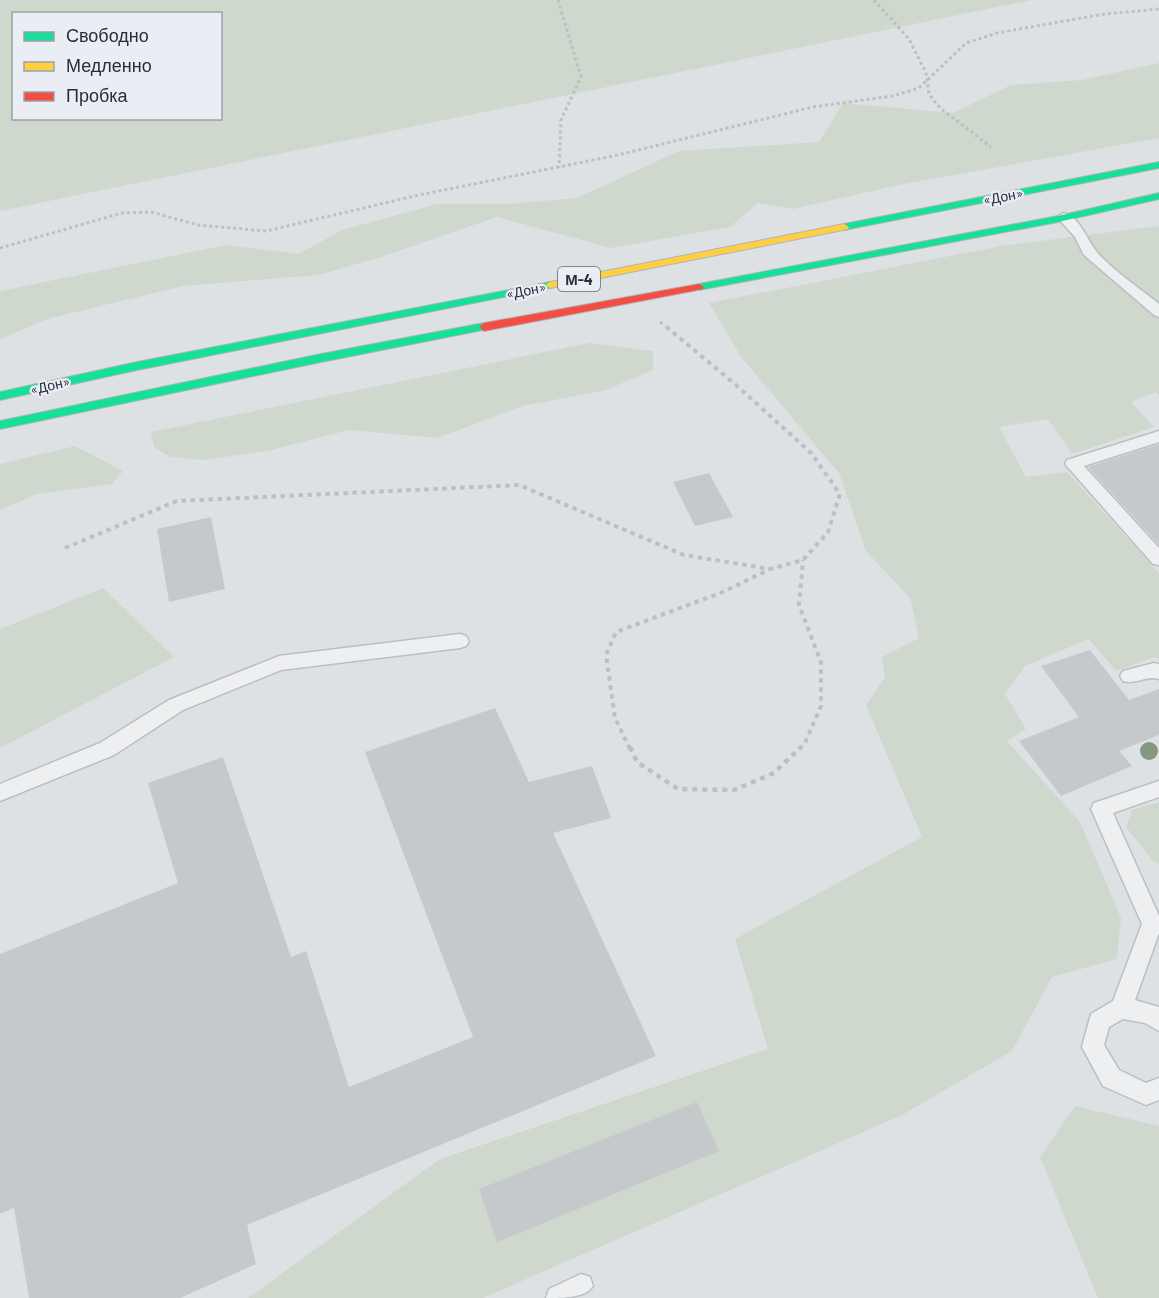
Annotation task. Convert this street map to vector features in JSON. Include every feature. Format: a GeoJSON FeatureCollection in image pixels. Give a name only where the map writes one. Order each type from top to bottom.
{"type":"FeatureCollection","features":[{"type":"Feature","properties":{"kind":"highway","name":"«Дон»"},"geometry":{"type":"LineString","coordinates":[[0,396],[149,363],[1159,165]]}},
{"type":"Feature","properties":{"kind":"highway","name":"«Дон»"},"geometry":{"type":"LineString","coordinates":[[0,425],[321,358],[1064,217],[1159,196]]}},
{"type":"Feature","properties":{"kind":"lane"},"geometry":{"type":"LineString","coordinates":[[1064,217],[1081,236],[1089,252],[1159,312]]}},
{"type":"Feature","properties":{"kind":"lane"},"geometry":{"type":"LineString","coordinates":[[1159,436],[1073,464],[1159,559]]}},
{"type":"Feature","properties":{"kind":"lane"},"geometry":{"type":"LineString","coordinates":[[0,793],[107,749],[176,705],[279,663],[460,641]]}},
{"type":"Feature","properties":{"kind":"lane"},"geometry":{"type":"LineString","coordinates":[[1129,676],[1154,670],[1159,672]]}},
{"type":"Feature","properties":{"kind":"lane"},"geometry":{"type":"LineString","coordinates":[[1159,789],[1101,809],[1152,924],[1121,1008],[1099,1022],[1093,1047],[1111,1078],[1146,1094],[1159,1089]]}},
{"type":"Feature","properties":{"kind":"lane"},"geometry":{"type":"LineString","coordinates":[[1121,1008],[1151,1014],[1159,1021]]}},
{"type":"Feature","properties":{"kind":"lane"},"geometry":{"type":"LineString","coordinates":[[558,1298],[580,1286]]}},
{"type":"Feature","properties":{"kind":"path"},"geometry":{"type":"LineString","coordinates":[[558,0],[581,77],[561,120],[560,168]]}},
{"type":"Feature","properties":{"kind":"path"},"geometry":{"type":"LineString","coordinates":[[874,0],[909,39],[926,73],[929,94],[940,108],[991,147]]}},
{"type":"Feature","properties":{"kind":"path"},"geometry":{"type":"LineString","coordinates":[[0,248],[122,213],[151,212],[198,225],[266,231],[419,195],[560,168],[802,110],[893,96],[919,88],[966,43],[976,39],[997,33],[1104,14],[1159,9]]}},
{"type":"Feature","properties":{"kind":"path"},"geometry":{"type":"LineString","coordinates":[[632,299],[736,385],[811,453],[840,494],[828,532],[803,560],[770,569],[723,592],[616,632],[606,655],[615,718],[637,762],[678,789],[734,790],[774,773],[805,743],[821,706],[821,662],[799,605],[803,560]]}},
{"type":"Feature","properties":{"kind":"path"},"geometry":{"type":"LineString","coordinates":[[64,548],[177,501],[519,485],[684,555],[770,569]]}},
{"type":"Feature","properties":{"kind":"shaded area"},"geometry":{"type":"Polygon","coordinates":[[[0,0],[1032,0],[0,211],[0,0]]]}},
{"type":"Feature","properties":{"kind":"shaded area"},"geometry":{"type":"Polygon","coordinates":[[[1159,63],[1159,138],[899,185],[793,209],[758,203],[730,227],[611,248],[497,217],[381,257],[318,275],[183,286],[47,319],[0,339],[0,291],[226,245],[299,254],[342,230],[437,204],[507,204],[577,198],[679,151],[819,142],[843,103],[953,113],[1011,85],[1082,80],[1159,63]]]}},
{"type":"Feature","properties":{"kind":"shaded area"},"geometry":{"type":"Polygon","coordinates":[[[1159,226],[1159,395],[1156,392],[1131,402],[1154,427],[1072,454],[1048,419],[999,427],[1026,477],[1067,472],[1159,573],[1159,659],[1155,657],[1116,671],[1089,639],[1025,666],[1005,694],[1026,729],[1007,741],[1080,822],[1121,918],[1117,959],[1052,977],[1012,1051],[902,1115],[483,1298],[248,1298],[440,1159],[768,1049],[735,939],[922,837],[866,705],[885,677],[882,657],[919,638],[910,598],[866,551],[839,473],[741,357],[709,303],[1001,246],[1159,226]]]}},
{"type":"Feature","properties":{"kind":"shaded area"},"geometry":{"type":"Polygon","coordinates":[[[590,343],[653,351],[653,370],[606,390],[523,406],[437,438],[349,430],[271,450],[205,460],[170,457],[154,447],[151,432],[590,343]]]}},
{"type":"Feature","properties":{"kind":"shaded area"},"geometry":{"type":"Polygon","coordinates":[[[75,446],[123,471],[112,484],[37,494],[0,510],[0,464],[75,446]]]}},
{"type":"Feature","properties":{"kind":"shaded area"},"geometry":{"type":"Polygon","coordinates":[[[103,588],[174,657],[0,748],[0,629],[103,588]]]}},
{"type":"Feature","properties":{"kind":"shaded area"},"geometry":{"type":"Polygon","coordinates":[[[1159,802],[1159,864],[1154,862],[1126,827],[1132,810],[1159,802]]]}},
{"type":"Feature","properties":{"kind":"shaded area"},"geometry":{"type":"Polygon","coordinates":[[[1075,1106],[1159,1126],[1159,1298],[1098,1298],[1040,1157],[1075,1106]]]}},
{"type":"Feature","properties":{"kind":"building"},"geometry":{"type":"Polygon","coordinates":[[[1159,444],[1159,545],[1088,467],[1159,444]]]}},
{"type":"Feature","properties":{"kind":"building"},"geometry":{"type":"Polygon","coordinates":[[[709,473],[733,517],[695,526],[673,482],[709,473]]]}},
{"type":"Feature","properties":{"kind":"building"},"geometry":{"type":"Polygon","coordinates":[[[211,517],[225,589],[169,602],[157,529],[211,517]]]}},
{"type":"Feature","properties":{"kind":"building"},"geometry":{"type":"Polygon","coordinates":[[[1090,650],[1129,700],[1159,689],[1159,735],[1119,751],[1132,766],[1061,796],[1019,741],[1079,717],[1041,666],[1090,650]]]}},
{"type":"Feature","properties":{"kind":"building"},"geometry":{"type":"Polygon","coordinates":[[[495,708],[529,782],[592,766],[611,818],[553,833],[656,1056],[247,1225],[256,1264],[180,1298],[29,1298],[14,1208],[0,1214],[0,954],[178,883],[148,783],[223,757],[291,957],[306,951],[349,1087],[473,1037],[365,752],[495,708]]]}},
{"type":"Feature","properties":{"kind":"building"},"geometry":{"type":"Polygon","coordinates":[[[697,1102],[719,1151],[497,1242],[479,1189],[697,1102]]]}},
{"type":"Feature","properties":{"kind":"traffic: fast"},"geometry":{"type":"LineString","coordinates":[[844,227],[1159,165]]}},
{"type":"Feature","properties":{"kind":"traffic: fast"},"geometry":{"type":"LineString","coordinates":[[699,287],[1058,219],[1159,196]]}},
{"type":"Feature","properties":{"kind":"traffic: fast"},"geometry":{"type":"LineString","coordinates":[[0,396],[137,366],[550,285]]}},
{"type":"Feature","properties":{"kind":"traffic: fast"},"geometry":{"type":"LineString","coordinates":[[0,425],[321,358],[484,327]]}},
{"type":"Feature","properties":{"kind":"traffic: slow"},"geometry":{"type":"LineString","coordinates":[[550,285],[844,227]]}},
{"type":"Feature","properties":{"kind":"traffic: jam"},"geometry":{"type":"LineString","coordinates":[[484,327],[699,287]]}}]}
